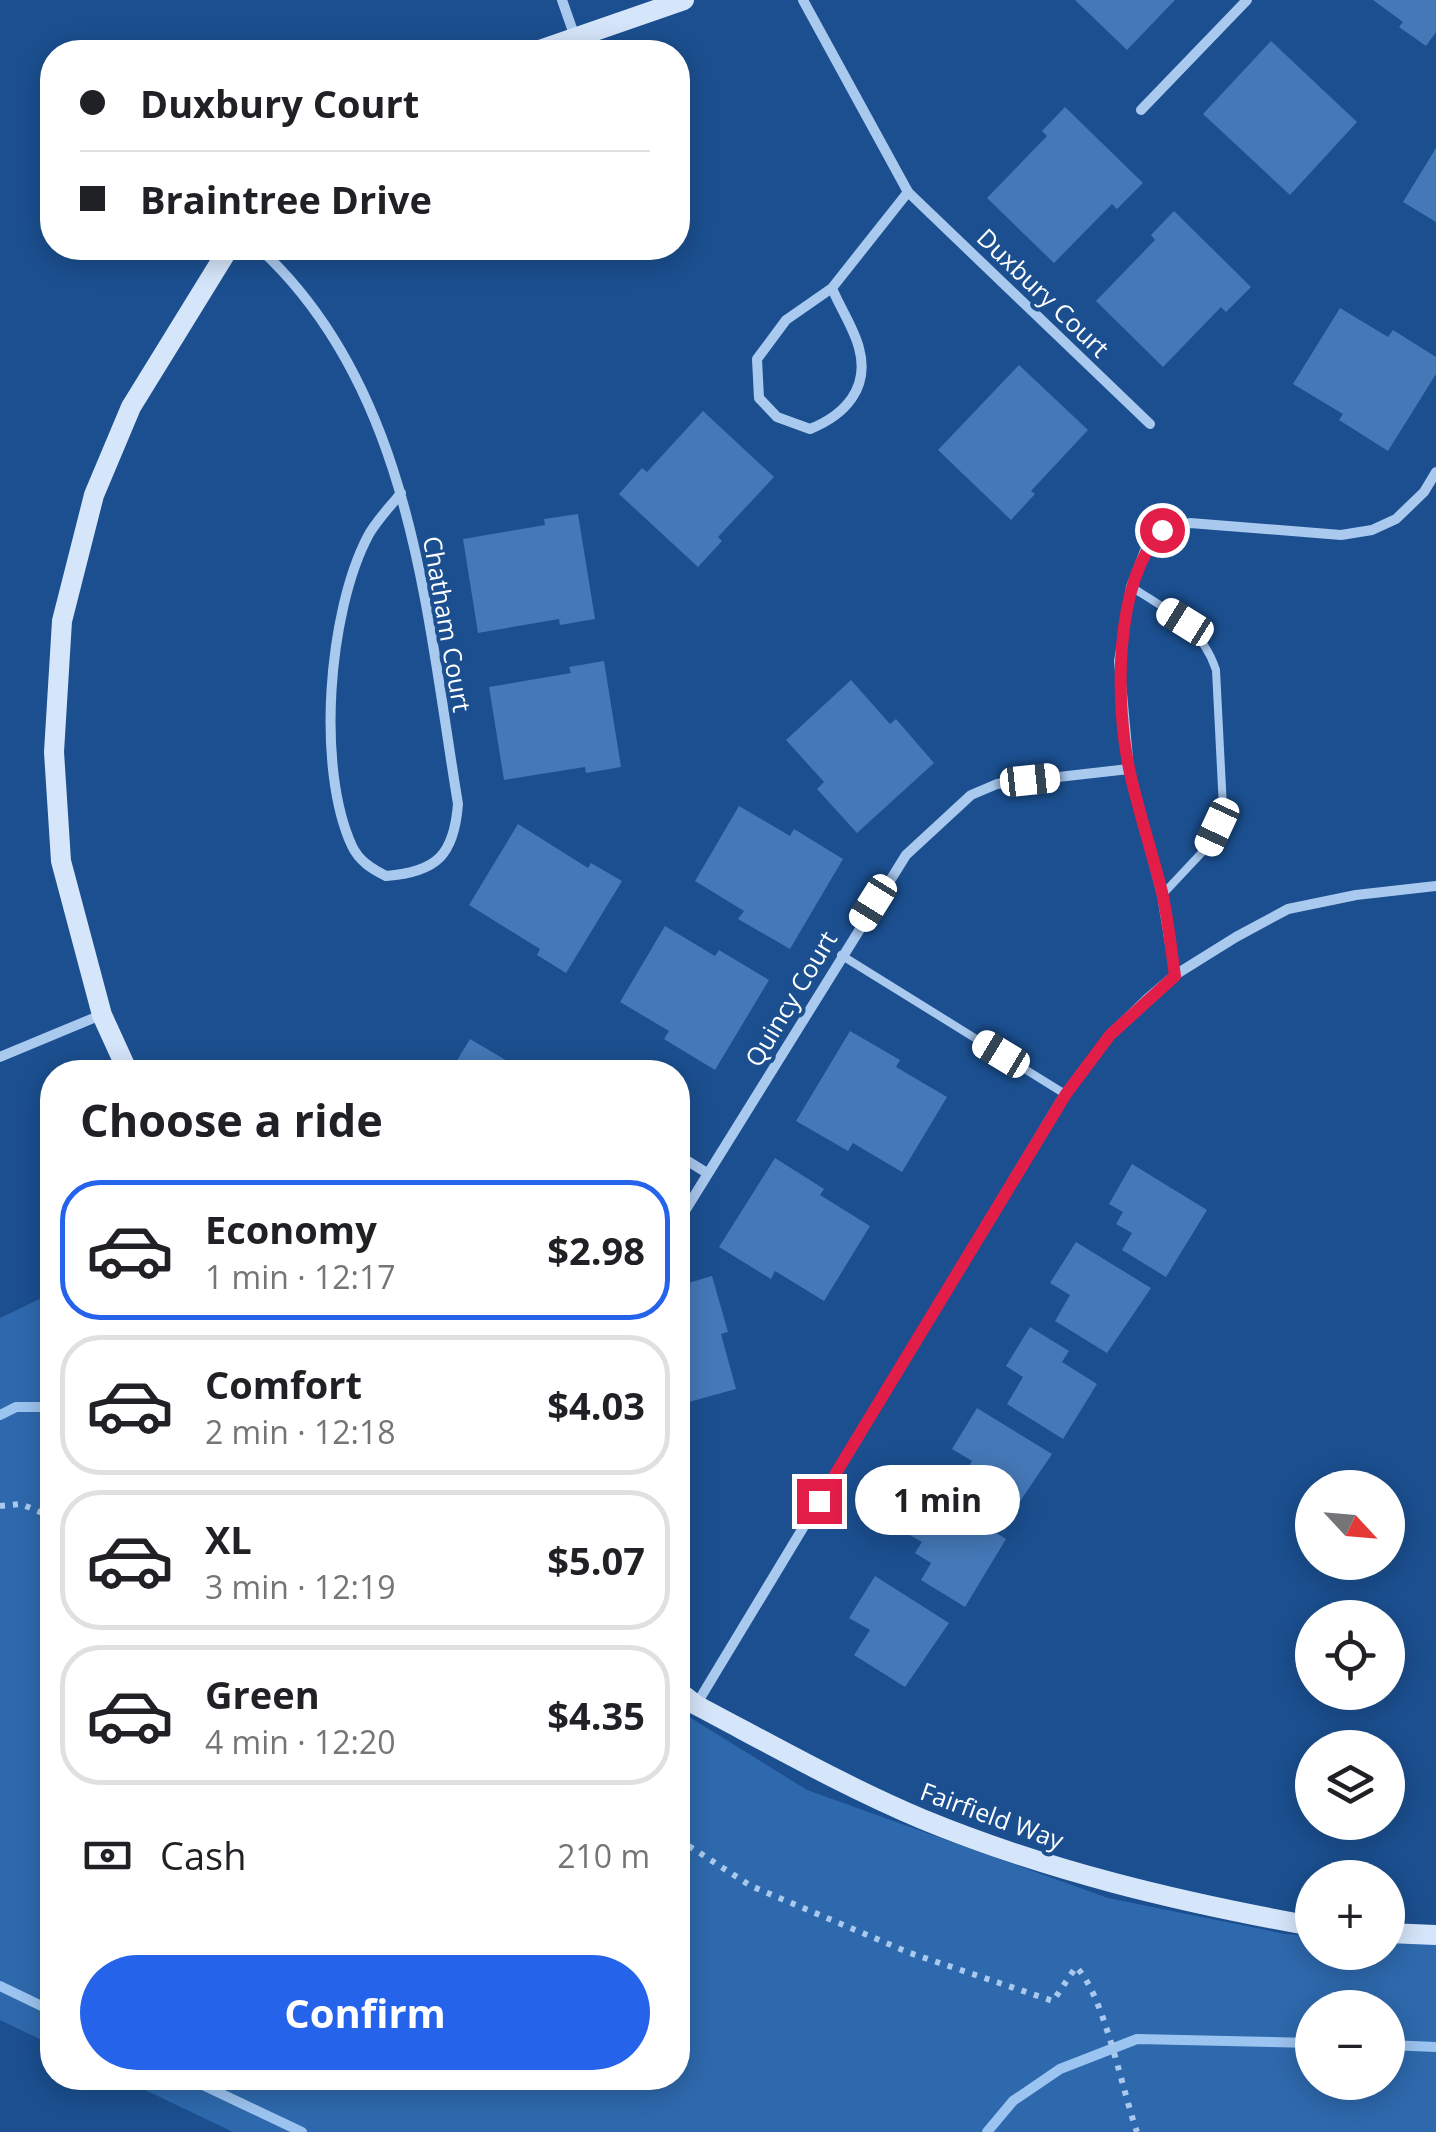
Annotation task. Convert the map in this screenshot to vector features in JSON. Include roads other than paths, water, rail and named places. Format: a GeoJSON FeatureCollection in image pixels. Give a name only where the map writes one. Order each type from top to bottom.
{"type":"FeatureCollection","features":[{"type":"Feature","properties":{"kind":"street"},"geometry":{"type":"LineString","coordinates":[[562,0],[574,37]]}},
{"type":"Feature","properties":{"kind":"street"},"geometry":{"type":"LineString","coordinates":[[566,40],[684,0]]}},
{"type":"Feature","properties":{"kind":"street","name":"Duxbury Court"},"geometry":{"type":"LineString","coordinates":[[803,0],[908,192],[1150,424]]}},
{"type":"Feature","properties":{"kind":"street"},"geometry":{"type":"LineString","coordinates":[[1140,110],[1247,0]]}},
{"type":"Feature","properties":{"kind":"street"},"geometry":{"type":"LineString","coordinates":[[832,288],[860,348],[860,374],[853,400],[833,420],[810,429],[777,417],[758,398],[757,359],[786,320],[832,288],[908,192]]}},
{"type":"Feature","properties":{"kind":"street"},"geometry":{"type":"LineString","coordinates":[[123,1060],[102,1015],[61,860],[54,752],[62,622],[94,495],[131,407],[223,260]]}},
{"type":"Feature","properties":{"kind":"street","name":"Chatham Court"},"geometry":{"type":"LineString","coordinates":[[272,260],[326,322],[378,422],[400,493],[420,578],[458,804],[456,832],[446,852],[429,867],[386,876],[368,866],[353,848],[333,766],[330,704],[337,639],[351,578],[369,534],[400,493]]}},
{"type":"Feature","properties":{"kind":"street"},"geometry":{"type":"LineString","coordinates":[[1175,976],[1162,895],[1129,769],[1120,662],[1132,588],[1146,548],[1162,530],[1175,524],[1341,536],[1372,530],[1396,519],[1424,492],[1436,472]]}},
{"type":"Feature","properties":{"kind":"street","name":"Quincy Court"},"geometry":{"type":"LineString","coordinates":[[690,1202],[840,955],[906,855],[970,795],[997,784],[1129,769]]}},
{"type":"Feature","properties":{"kind":"street"},"geometry":{"type":"LineString","coordinates":[[696,1704],[1066,1094],[1110,1035],[1175,976],[1288,909],[1356,895],[1436,886]]}},
{"type":"Feature","properties":{"kind":"street"},"geometry":{"type":"LineString","coordinates":[[0,1058],[102,1015]]}},
{"type":"Feature","properties":{"kind":"street"},"geometry":{"type":"LineString","coordinates":[[690,1162],[707,1173]]}},
{"type":"Feature","properties":{"kind":"street","name":"Fairfield Way"},"geometry":{"type":"LineString","coordinates":[[690,1700],[847,1784],[975,1840],[1134,1890],[1295,1923]]}},
{"type":"Feature","properties":{"kind":"street"},"geometry":{"type":"LineString","coordinates":[[1405,1934],[1436,1935]]}},
{"type":"Feature","properties":{"kind":"lane"},"geometry":{"type":"LineString","coordinates":[[1132,588],[1185,622],[1210,652],[1216,670],[1223,808],[1208,846],[1162,895]]}},
{"type":"Feature","properties":{"kind":"lane"},"geometry":{"type":"LineString","coordinates":[[840,955],[1066,1094]]}},
{"type":"Feature","properties":{"kind":"waterway"},"geometry":{"type":"LineString","coordinates":[[0,1415],[16,1407],[40,1407]]}},
{"type":"Feature","properties":{"kind":"waterway"},"geometry":{"type":"LineString","coordinates":[[0,1986],[40,2005]]}},
{"type":"Feature","properties":{"kind":"waterway"},"geometry":{"type":"LineString","coordinates":[[987,2132],[1013,2101],[1060,2069],[1137,2039],[1295,2043]]}},
{"type":"Feature","properties":{"kind":"waterway"},"geometry":{"type":"LineString","coordinates":[[1405,2046],[1436,2047]]}},
{"type":"Feature","properties":{"kind":"waterway"},"geometry":{"type":"LineString","coordinates":[[213,2090],[302,2132]]}}]}
